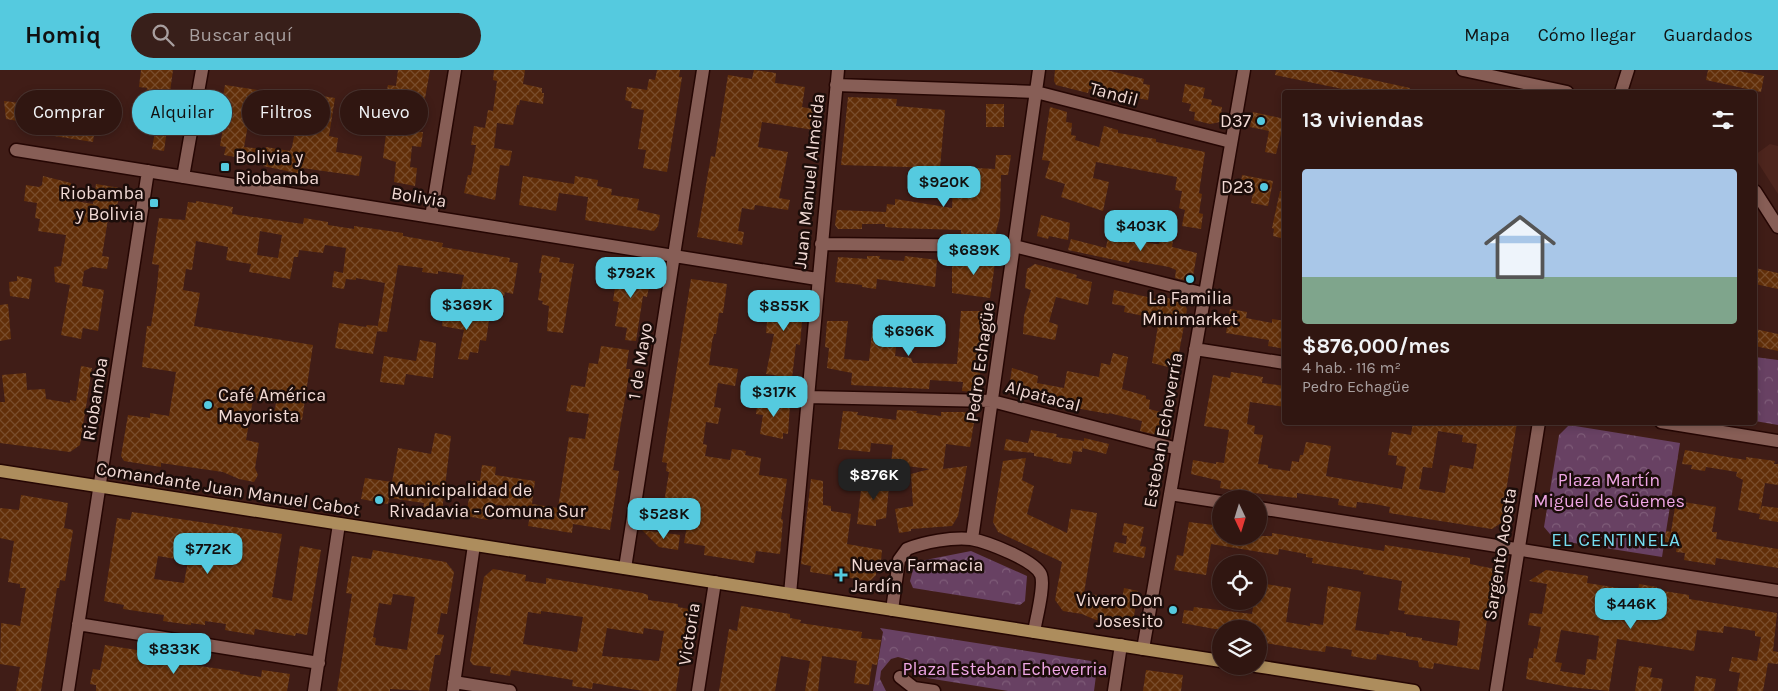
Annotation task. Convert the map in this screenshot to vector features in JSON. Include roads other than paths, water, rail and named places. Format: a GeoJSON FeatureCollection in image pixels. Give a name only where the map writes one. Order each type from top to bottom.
{"type":"FeatureCollection","features":[{"type":"Feature","properties":{"kind":"main road","name":"Comandante Juan Manuel Cabot"},"geometry":{"type":"LineString","coordinates":[[0,471],[1212,660]]}},
{"type":"Feature","properties":{"kind":"main road"},"geometry":{"type":"LineString","coordinates":[[1267,668],[1369,687],[1414,691]]}},
{"type":"Feature","properties":{"kind":"street"},"geometry":{"type":"LineString","coordinates":[[183,177],[202,70]]}},
{"type":"Feature","properties":{"kind":"street"},"geometry":{"type":"LineString","coordinates":[[431,217],[455,70]]}},
{"type":"Feature","properties":{"kind":"street","name":"1 de Mayo"},"geometry":{"type":"LineString","coordinates":[[625,568],[703,70]]}},
{"type":"Feature","properties":{"kind":"street","name":"Juan Manuel Almeida"},"geometry":{"type":"LineString","coordinates":[[790,594],[817,279],[838,70]]}},
{"type":"Feature","properties":{"kind":"street","name":"Pedro Echagüe"},"geometry":{"type":"LineString","coordinates":[[972,540],[1039,70]]}},
{"type":"Feature","properties":{"kind":"street","name":"Esteban Echeverría"},"geometry":{"type":"LineString","coordinates":[[1143,649],[1244,70]]}},
{"type":"Feature","properties":{"kind":"street"},"geometry":{"type":"LineString","coordinates":[[1463,70],[1558,90]]}},
{"type":"Feature","properties":{"kind":"street"},"geometry":{"type":"LineString","coordinates":[[1622,90],[1628,70]]}},
{"type":"Feature","properties":{"kind":"street","name":"Tandil"},"geometry":{"type":"LineString","coordinates":[[836,85],[1036,92],[1231,142]]}},
{"type":"Feature","properties":{"kind":"street","name":"Bolivia"},"geometry":{"type":"LineString","coordinates":[[16,150],[817,279]]}},
{"type":"Feature","properties":{"kind":"street","name":"Riobamba"},"geometry":{"type":"LineString","coordinates":[[68,691],[98,486],[148,172]]}},
{"type":"Feature","properties":{"kind":"street"},"geometry":{"type":"LineString","coordinates":[[1757,194],[1778,227]]}},
{"type":"Feature","properties":{"kind":"street"},"geometry":{"type":"LineString","coordinates":[[821,244],[1014,246],[1205,294]]}},
{"type":"Feature","properties":{"kind":"street"},"geometry":{"type":"LineString","coordinates":[[1195,349],[1282,363]]}},
{"type":"Feature","properties":{"kind":"street","name":"Alpatacal"},"geometry":{"type":"LineString","coordinates":[[807,397],[992,401],[1178,449]]}},
{"type":"Feature","properties":{"kind":"street","name":"Sargento Acosta"},"geometry":{"type":"LineString","coordinates":[[1496,691],[1539,425]]}},
{"type":"Feature","properties":{"kind":"street"},"geometry":{"type":"LineString","coordinates":[[1679,425],[1778,441]]}},
{"type":"Feature","properties":{"kind":"street"},"geometry":{"type":"LineString","coordinates":[[1170,494],[1212,501]]}},
{"type":"Feature","properties":{"kind":"street"},"geometry":{"type":"LineString","coordinates":[[1268,509],[1778,591]]}},
{"type":"Feature","properties":{"kind":"street"},"geometry":{"type":"LineString","coordinates":[[314,691],[339,524]]}},
{"type":"Feature","properties":{"kind":"street"},"geometry":{"type":"LineString","coordinates":[[892,610],[899,560],[907,549],[946,541],[972,540],[1007,552],[1029,562],[1038,570],[1042,581],[1034,632]]}},
{"type":"Feature","properties":{"kind":"street"},"geometry":{"type":"LineString","coordinates":[[474,545],[454,687],[510,691]]}},
{"type":"Feature","properties":{"kind":"street","name":"Victoria"},"geometry":{"type":"LineString","coordinates":[[698,691],[715,582]]}},
{"type":"Feature","properties":{"kind":"street"},"geometry":{"type":"LineString","coordinates":[[78,624],[318,663]]}},
{"type":"Feature","properties":{"kind":"street"},"geometry":{"type":"LineString","coordinates":[[1114,691],[1121,645]]}},
{"type":"Feature","properties":{"kind":"street"},"geometry":{"type":"LineString","coordinates":[[900,677],[914,688],[934,691]]}},
{"type":"Feature","properties":{"kind":"place","name":"D37"},"geometry":{"type":"Point","coordinates":[1261,121]}},
{"type":"Feature","properties":{"kind":"place","name":"Bolivia y Riobamba"},"geometry":{"type":"Point","coordinates":[225,167]}},
{"type":"Feature","properties":{"kind":"place","name":"D23"},"geometry":{"type":"Point","coordinates":[1264,187]}},
{"type":"Feature","properties":{"kind":"place","name":"Riobamba y Bolivia"},"geometry":{"type":"Point","coordinates":[154,203]}},
{"type":"Feature","properties":{"kind":"place","name":"La Familia Minimarket"},"geometry":{"type":"Point","coordinates":[1190,279]}},
{"type":"Feature","properties":{"kind":"place","name":"Café América Mayorista"},"geometry":{"type":"Point","coordinates":[208,405]}},
{"type":"Feature","properties":{"kind":"place","name":"Municipalidad de Rivadavia - Comuna Sur"},"geometry":{"type":"Point","coordinates":[379,500]}},
{"type":"Feature","properties":{"kind":"place","name":"Nueva Farmacia Jardín"},"geometry":{"type":"Point","coordinates":[841,575]}},
{"type":"Feature","properties":{"kind":"place","name":"Vivero Don Josesito"},"geometry":{"type":"Point","coordinates":[1173,610]}},
{"type":"Feature","properties":{"kind":"district","name":"EL CENTINELA"},"geometry":{"type":"Point","coordinates":[1616,539]}},
{"type":"Feature","properties":{"kind":"park label","name":"Plaza Martín Miguel de Güemes"},"geometry":{"type":"Point","coordinates":[1609,490]}},
{"type":"Feature","properties":{"kind":"park label","name":"Plaza Esteban Echeverria"},"geometry":{"type":"Point","coordinates":[1005,669]}}]}
